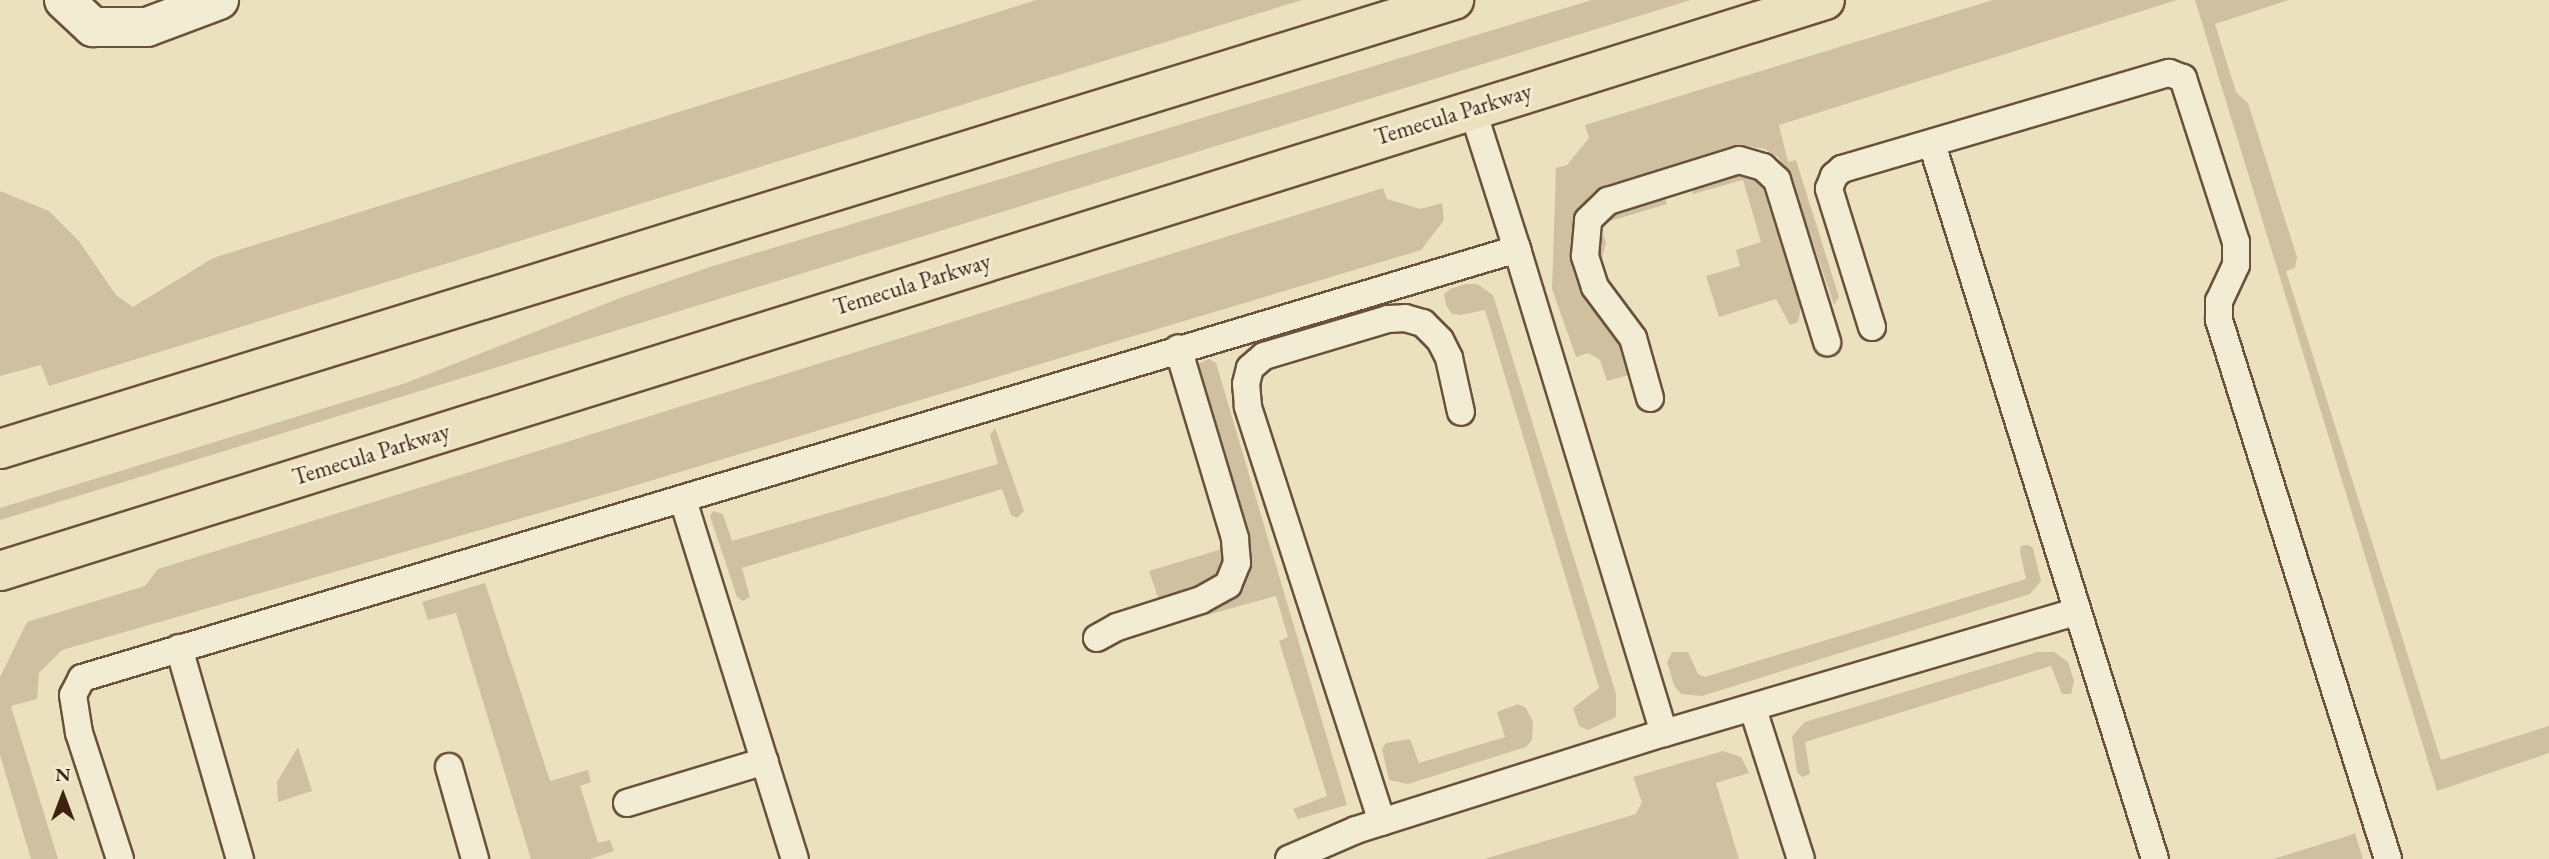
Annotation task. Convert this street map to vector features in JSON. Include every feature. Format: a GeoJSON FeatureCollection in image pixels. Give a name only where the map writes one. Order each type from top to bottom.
{"type":"FeatureCollection","features":[{"type":"Feature","properties":{"kind":"main road"},"geometry":{"type":"LineString","coordinates":[[0,449],[1454,0]]}},
{"type":"Feature","properties":{"kind":"main road","name":"Temecula Parkway"},"geometry":{"type":"LineString","coordinates":[[0,571],[1472,108],[1825,0]]}},
{"type":"Feature","properties":{"kind":"street"},"geometry":{"type":"LineString","coordinates":[[64,0],[93,27],[147,27],[219,0]]}},
{"type":"Feature","properties":{"kind":"lane"},"geometry":{"type":"LineString","coordinates":[[1872,327],[1829,190],[1833,176],[1842,169],[2169,73],[2183,78],[2236,242],[2236,265],[2219,301],[2219,320],[2388,859]]}},
{"type":"Feature","properties":{"kind":"lane"},"geometry":{"type":"LineString","coordinates":[[1472,108],[1664,733]]}},
{"type":"Feature","properties":{"kind":"lane"},"geometry":{"type":"LineString","coordinates":[[1933,144],[2076,612],[2155,859]]}},
{"type":"Feature","properties":{"kind":"lane"},"geometry":{"type":"LineString","coordinates":[[1650,398],[1633,338],[1595,286],[1585,256],[1588,219],[1608,201],[1739,160],[1763,167],[1777,180],[1826,342]]}},
{"type":"Feature","properties":{"kind":"lane"},"geometry":{"type":"LineString","coordinates":[[120,859],[79,733],[73,695],[82,678],[179,648],[258,628],[1178,348],[1517,249]]}},
{"type":"Feature","properties":{"kind":"lane"},"geometry":{"type":"LineString","coordinates":[[1382,822],[1248,406],[1250,368],[1264,356],[1388,319],[1405,318],[1423,323],[1440,340],[1449,358],[1461,412]]}},
{"type":"Feature","properties":{"kind":"lane"},"geometry":{"type":"LineString","coordinates":[[1097,638],[1117,627],[1201,600],[1228,585],[1237,563],[1235,538],[1178,348]]}},
{"type":"Feature","properties":{"kind":"lane"},"geometry":{"type":"LineString","coordinates":[[683,499],[795,859]]}},
{"type":"Feature","properties":{"kind":"lane"},"geometry":{"type":"LineString","coordinates":[[1289,859],[1382,822],[1664,733],[2076,612]]}},
{"type":"Feature","properties":{"kind":"lane"},"geometry":{"type":"LineString","coordinates":[[179,648],[240,859]]}},
{"type":"Feature","properties":{"kind":"lane"},"geometry":{"type":"LineString","coordinates":[[1753,709],[1801,859]]}},
{"type":"Feature","properties":{"kind":"lane"},"geometry":{"type":"LineString","coordinates":[[627,803],[765,761]]}},
{"type":"Feature","properties":{"kind":"lane"},"geometry":{"type":"LineString","coordinates":[[449,767],[475,859]]}},
{"type":"Feature","properties":{"kind":"shaded area"},"geometry":{"type":"Polygon","coordinates":[[[1036,0],[1302,0],[49,386],[41,365],[0,376],[0,191],[49,211],[78,240],[116,295],[133,307],[213,258],[1036,0]]]}},
{"type":"Feature","properties":{"kind":"shaded area"},"geometry":{"type":"Polygon","coordinates":[[[1592,0],[1691,0],[0,520],[0,508],[406,383],[620,298],[713,266],[1592,0]]]}},
{"type":"Feature","properties":{"kind":"shaded area"},"geometry":{"type":"Polygon","coordinates":[[[1993,0],[2177,0],[1779,125],[1788,162],[1796,160],[1839,297],[1834,305],[1791,178],[1778,157],[1765,149],[1746,146],[1722,150],[1612,185],[1588,199],[1573,235],[1574,262],[1622,347],[1629,375],[1607,381],[1600,360],[1588,353],[1576,357],[1552,289],[1556,168],[1567,165],[1589,138],[1585,125],[1993,0]]]}},
{"type":"Feature","properties":{"kind":"shaded area"},"geometry":{"type":"Polygon","coordinates":[[[2195,0],[2289,0],[2215,24],[2236,92],[2248,103],[2297,257],[2295,268],[2286,271],[2441,760],[2549,726],[2549,753],[2437,791],[2195,0]]]}},
{"type":"Feature","properties":{"kind":"shaded area"},"geometry":{"type":"Polygon","coordinates":[[[1745,172],[1758,178],[1763,188],[1801,307],[1798,322],[1790,325],[1776,299],[1719,317],[1706,276],[1740,266],[1736,250],[1761,242],[1743,180],[1693,194],[1691,187],[1745,172]]]}},
{"type":"Feature","properties":{"kind":"shaded area"},"geometry":{"type":"Polygon","coordinates":[[[1383,188],[1387,199],[1420,209],[1442,203],[1444,220],[1421,250],[623,489],[62,650],[39,673],[37,699],[11,706],[58,859],[31,859],[0,755],[0,677],[27,622],[145,586],[158,569],[1383,188]]]}},
{"type":"Feature","properties":{"kind":"shaded area"},"geometry":{"type":"Polygon","coordinates":[[[1664,195],[1667,204],[1600,224],[1606,243],[1601,262],[1595,260],[1597,223],[1608,213],[1664,195]]]}},
{"type":"Feature","properties":{"kind":"shaded area"},"geometry":{"type":"Polygon","coordinates":[[[1466,284],[1477,284],[1493,295],[1616,694],[1616,717],[1588,730],[1579,726],[1573,708],[1599,688],[1485,310],[1452,314],[1446,305],[1444,294],[1466,284]]]}},
{"type":"Feature","properties":{"kind":"shaded area"},"geometry":{"type":"Polygon","coordinates":[[[1209,359],[1216,363],[1347,805],[1298,819],[1293,809],[1327,796],[1279,641],[1288,637],[1276,596],[1164,627],[1226,603],[1237,594],[1250,565],[1249,548],[1195,373],[1195,365],[1209,359]]]}},
{"type":"Feature","properties":{"kind":"shaded area"},"geometry":{"type":"Polygon","coordinates":[[[995,428],[1024,511],[1017,518],[1011,515],[1002,489],[742,568],[750,597],[743,601],[737,597],[710,516],[713,511],[723,514],[732,541],[998,464],[990,435],[995,428]]]}},
{"type":"Feature","properties":{"kind":"shaded area"},"geometry":{"type":"Polygon","coordinates":[[[2028,545],[2033,548],[2041,581],[2030,594],[1702,696],[1681,694],[1674,685],[1667,662],[1672,652],[1688,652],[1698,674],[1705,677],[2026,579],[2020,552],[2021,546],[2028,545]]]}},
{"type":"Feature","properties":{"kind":"shaded area"},"geometry":{"type":"Polygon","coordinates":[[[1222,549],[1222,565],[1213,579],[1198,589],[1159,600],[1149,571],[1222,549]]]}},
{"type":"Feature","properties":{"kind":"shaded area"},"geometry":{"type":"Polygon","coordinates":[[[485,583],[550,781],[588,770],[591,782],[580,786],[598,843],[610,840],[614,851],[590,859],[531,859],[456,613],[428,620],[422,602],[485,583]]]}},
{"type":"Feature","properties":{"kind":"shaded area"},"geometry":{"type":"Polygon","coordinates":[[[2037,652],[2054,652],[2068,662],[2074,681],[2071,694],[2062,694],[2051,666],[1805,742],[1810,774],[1802,777],[1797,772],[1792,736],[1805,722],[2037,652]]]}},
{"type":"Feature","properties":{"kind":"shaded area"},"geometry":{"type":"Polygon","coordinates":[[[1518,704],[1526,708],[1533,722],[1532,740],[1526,747],[1408,784],[1389,780],[1382,749],[1386,743],[1410,739],[1419,763],[1505,737],[1497,712],[1518,704]]]}},
{"type":"Feature","properties":{"kind":"shaded area"},"geometry":{"type":"Polygon","coordinates":[[[298,747],[312,791],[278,802],[277,782],[298,747]]]}},
{"type":"Feature","properties":{"kind":"shaded area"},"geometry":{"type":"Polygon","coordinates":[[[1723,751],[1741,757],[1749,773],[1716,783],[1739,859],[1484,859],[1636,814],[1642,802],[1633,777],[1723,751]]]}},
{"type":"Feature","properties":{"kind":"shaded area"},"geometry":{"type":"Polygon","coordinates":[[[2355,833],[2363,859],[2273,859],[2348,836],[2355,833]]]}}]}
